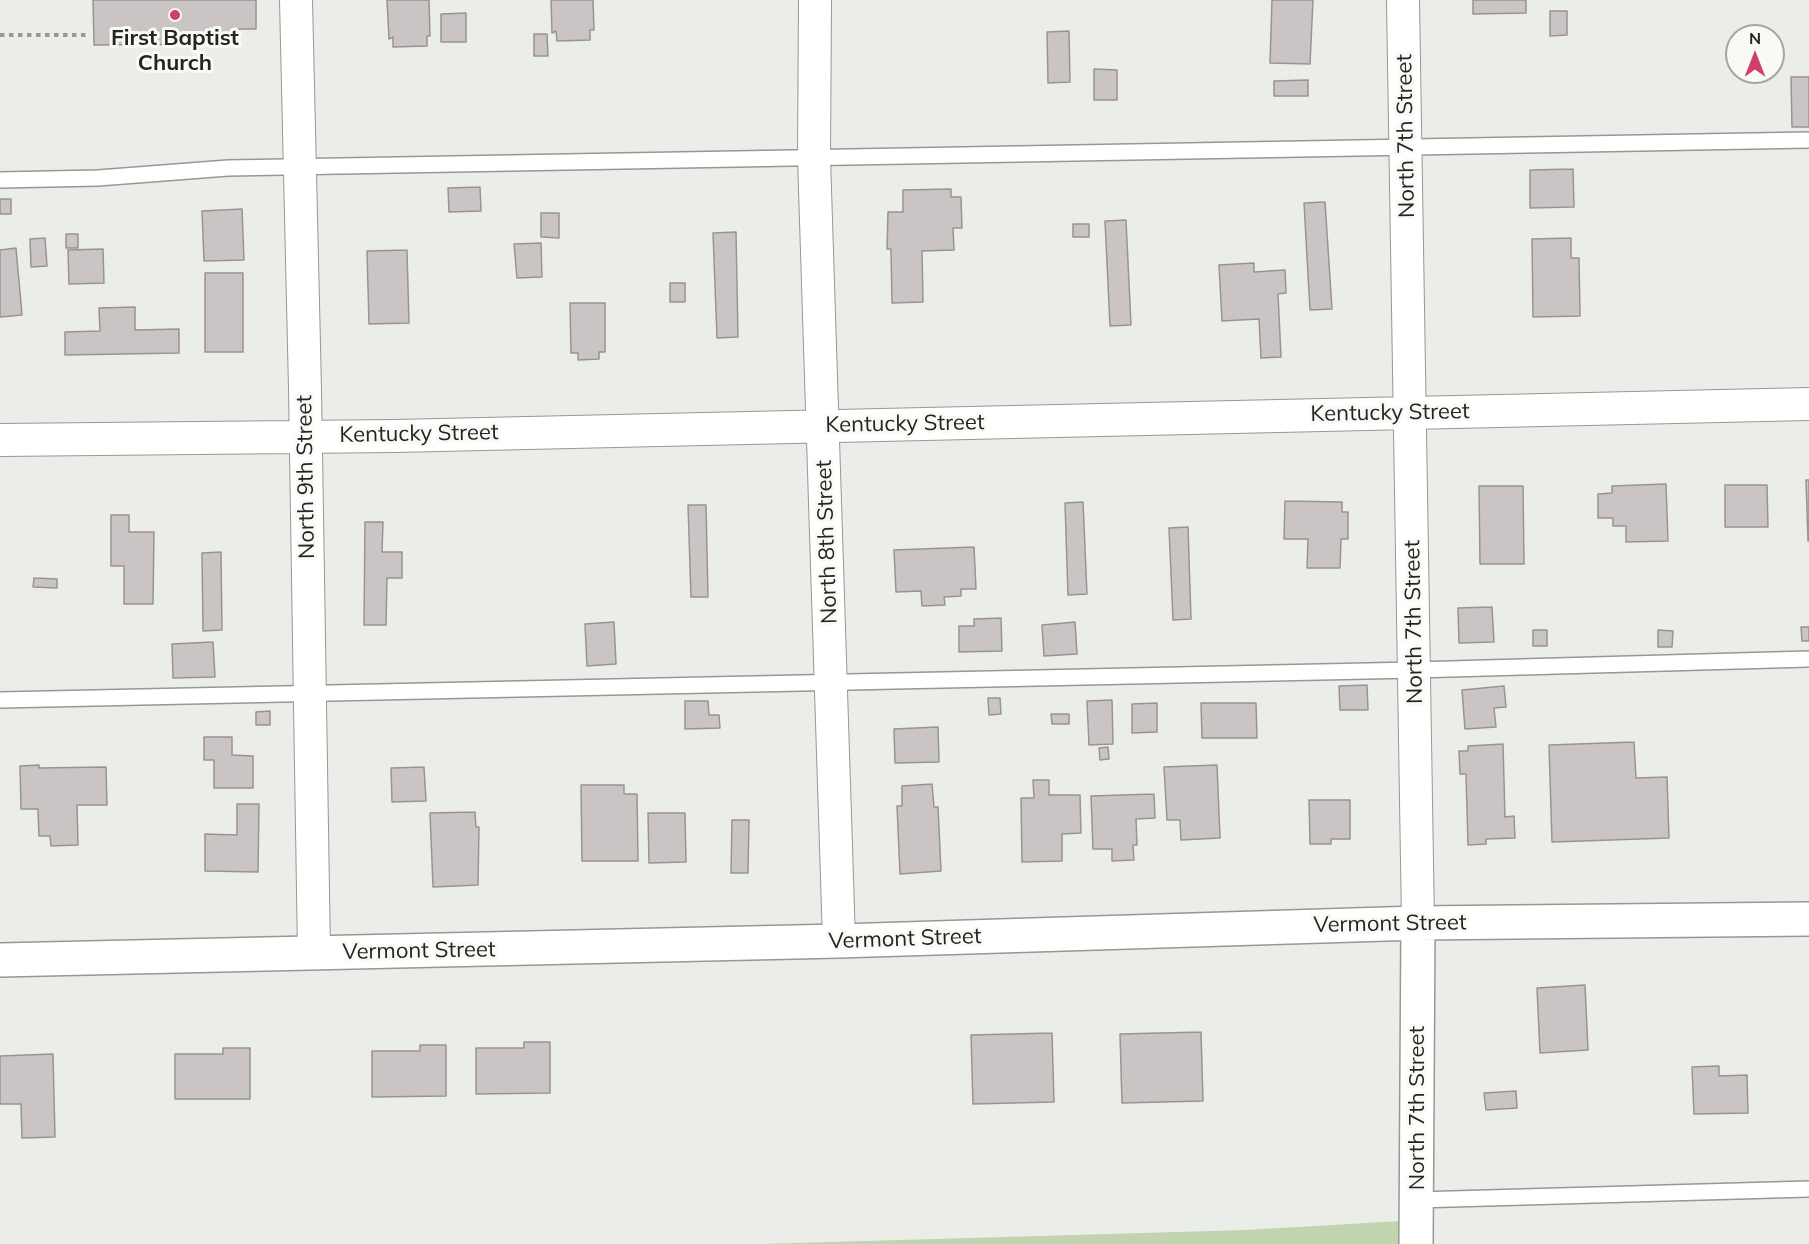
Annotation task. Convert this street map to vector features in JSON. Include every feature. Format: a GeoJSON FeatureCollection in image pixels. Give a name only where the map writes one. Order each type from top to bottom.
{"type":"FeatureCollection","features":[{"type":"Feature","properties":{"kind":"street","name":"North 9th Street"},"geometry":{"type":"LineString","coordinates":[[296,0],[301,168],[314,953]]}},
{"type":"Feature","properties":{"kind":"street","name":"North 8th Street"},"geometry":{"type":"LineString","coordinates":[[815,0],[814,158],[839,941]]}},
{"type":"Feature","properties":{"kind":"street","name":"North 7th Street"},"geometry":{"type":"LineString","coordinates":[[1403,0],[1418,923],[1416,1244]]}},
{"type":"Feature","properties":{"kind":"street","name":"Kentucky Street"},"geometry":{"type":"LineString","coordinates":[[0,440],[306,435],[395,436],[1809,404]]}},
{"type":"Feature","properties":{"kind":"street","name":"Vermont Street"},"geometry":{"type":"LineString","coordinates":[[0,960],[839,941],[1418,923],[1809,919]]}},
{"type":"Feature","properties":{"kind":"lane"},"geometry":{"type":"LineString","coordinates":[[0,180],[98,178],[228,168],[1809,140]]}},
{"type":"Feature","properties":{"kind":"lane"},"geometry":{"type":"LineString","coordinates":[[0,700],[1414,670],[1809,658]]}},
{"type":"Feature","properties":{"kind":"lane"},"geometry":{"type":"LineString","coordinates":[[1416,1200],[1809,1189]]}},
{"type":"Feature","properties":{"kind":"path"},"geometry":{"type":"LineString","coordinates":[[0,35],[87,35]]}},
{"type":"Feature","properties":{"kind":"green space"},"geometry":{"type":"Polygon","coordinates":[[[1401,1221],[1401,1244],[762,1244],[1246,1230],[1401,1221]]]}},
{"type":"Feature","properties":{"kind":"building","name":"First Baptist Church"},"geometry":{"type":"Polygon","coordinates":[[[93,0],[256,0],[256,29],[234,29],[235,44],[94,45],[93,0]]]}},
{"type":"Feature","properties":{"kind":"building"},"geometry":{"type":"Polygon","coordinates":[[[387,0],[429,0],[430,36],[427,36],[427,46],[393,47],[393,37],[389,39],[387,0]]]}},
{"type":"Feature","properties":{"kind":"building"},"geometry":{"type":"Polygon","coordinates":[[[551,0],[593,0],[594,30],[590,30],[590,40],[557,41],[556,31],[552,33],[551,0]]]}},
{"type":"Feature","properties":{"kind":"building"},"geometry":{"type":"Polygon","coordinates":[[[1272,0],[1313,0],[1310,64],[1270,63],[1272,0]]]}},
{"type":"Feature","properties":{"kind":"building"},"geometry":{"type":"Polygon","coordinates":[[[1473,0],[1526,0],[1526,13],[1473,14],[1473,0]]]}},
{"type":"Feature","properties":{"kind":"building"},"geometry":{"type":"Polygon","coordinates":[[[1550,11],[1567,11],[1567,35],[1550,36],[1550,11]]]}},
{"type":"Feature","properties":{"kind":"building"},"geometry":{"type":"Polygon","coordinates":[[[466,13],[466,42],[441,42],[441,14],[466,13]]]}},
{"type":"Feature","properties":{"kind":"building"},"geometry":{"type":"Polygon","coordinates":[[[1069,31],[1070,82],[1048,83],[1047,32],[1069,31]]]}},
{"type":"Feature","properties":{"kind":"building"},"geometry":{"type":"Polygon","coordinates":[[[534,34],[547,34],[548,56],[534,56],[534,34]]]}},
{"type":"Feature","properties":{"kind":"building"},"geometry":{"type":"Polygon","coordinates":[[[1094,69],[1117,70],[1117,100],[1094,100],[1094,69]]]}},
{"type":"Feature","properties":{"kind":"building"},"geometry":{"type":"Polygon","coordinates":[[[1791,77],[1809,77],[1809,127],[1792,127],[1791,77]]]}},
{"type":"Feature","properties":{"kind":"building"},"geometry":{"type":"Polygon","coordinates":[[[1308,80],[1308,96],[1274,96],[1274,81],[1308,80]]]}},
{"type":"Feature","properties":{"kind":"building"},"geometry":{"type":"Polygon","coordinates":[[[1573,169],[1574,207],[1530,208],[1530,170],[1573,169]]]}},
{"type":"Feature","properties":{"kind":"building"},"geometry":{"type":"Polygon","coordinates":[[[480,187],[481,211],[449,212],[448,188],[480,187]]]}},
{"type":"Feature","properties":{"kind":"building"},"geometry":{"type":"Polygon","coordinates":[[[951,189],[951,197],[961,197],[962,228],[953,228],[954,250],[922,251],[923,302],[892,303],[891,249],[887,249],[888,212],[903,212],[903,190],[951,189]]]}},
{"type":"Feature","properties":{"kind":"building"},"geometry":{"type":"Polygon","coordinates":[[[0,199],[11,199],[11,214],[0,214],[0,199]]]}},
{"type":"Feature","properties":{"kind":"building"},"geometry":{"type":"Polygon","coordinates":[[[1325,202],[1332,309],[1310,310],[1304,203],[1325,202]]]}},
{"type":"Feature","properties":{"kind":"building"},"geometry":{"type":"Polygon","coordinates":[[[242,209],[244,260],[204,261],[202,211],[242,209]]]}},
{"type":"Feature","properties":{"kind":"building"},"geometry":{"type":"Polygon","coordinates":[[[541,213],[559,213],[559,238],[541,237],[541,213]]]}},
{"type":"Feature","properties":{"kind":"building"},"geometry":{"type":"Polygon","coordinates":[[[1126,220],[1131,325],[1110,326],[1105,221],[1126,220]]]}},
{"type":"Feature","properties":{"kind":"building"},"geometry":{"type":"Polygon","coordinates":[[[1073,224],[1089,224],[1089,237],[1073,237],[1073,224]]]}},
{"type":"Feature","properties":{"kind":"building"},"geometry":{"type":"Polygon","coordinates":[[[736,232],[738,337],[717,338],[713,233],[736,232]]]}},
{"type":"Feature","properties":{"kind":"building"},"geometry":{"type":"Polygon","coordinates":[[[66,234],[78,234],[78,248],[66,248],[66,234]]]}},
{"type":"Feature","properties":{"kind":"building"},"geometry":{"type":"Polygon","coordinates":[[[45,238],[47,266],[31,267],[30,239],[45,238]]]}},
{"type":"Feature","properties":{"kind":"building"},"geometry":{"type":"Polygon","coordinates":[[[1571,238],[1571,258],[1579,258],[1580,316],[1533,317],[1532,239],[1571,238]]]}},
{"type":"Feature","properties":{"kind":"building"},"geometry":{"type":"Polygon","coordinates":[[[541,243],[542,277],[517,278],[514,244],[541,243]]]}},
{"type":"Feature","properties":{"kind":"building"},"geometry":{"type":"Polygon","coordinates":[[[16,248],[22,315],[0,317],[0,250],[16,248]]]}},
{"type":"Feature","properties":{"kind":"building"},"geometry":{"type":"Polygon","coordinates":[[[103,249],[104,283],[69,284],[68,250],[103,249]]]}},
{"type":"Feature","properties":{"kind":"building"},"geometry":{"type":"Polygon","coordinates":[[[407,250],[409,323],[369,324],[367,251],[407,250]]]}},
{"type":"Feature","properties":{"kind":"building"},"geometry":{"type":"Polygon","coordinates":[[[1254,263],[1254,272],[1285,270],[1286,293],[1278,294],[1281,357],[1261,358],[1259,319],[1222,321],[1219,265],[1254,263]]]}},
{"type":"Feature","properties":{"kind":"building"},"geometry":{"type":"Polygon","coordinates":[[[205,273],[243,273],[243,352],[205,352],[205,273]]]}},
{"type":"Feature","properties":{"kind":"building"},"geometry":{"type":"Polygon","coordinates":[[[670,283],[685,283],[685,302],[670,302],[670,283]]]}},
{"type":"Feature","properties":{"kind":"building"},"geometry":{"type":"Polygon","coordinates":[[[570,303],[605,303],[605,352],[599,352],[599,359],[578,360],[578,353],[571,353],[570,303]]]}},
{"type":"Feature","properties":{"kind":"building"},"geometry":{"type":"Polygon","coordinates":[[[135,307],[135,330],[179,329],[179,353],[65,355],[65,332],[100,331],[99,308],[135,307]]]}},
{"type":"Feature","properties":{"kind":"building"},"geometry":{"type":"Polygon","coordinates":[[[1806,480],[1809,480],[1809,541],[1808,541],[1806,480]]]}},
{"type":"Feature","properties":{"kind":"building"},"geometry":{"type":"Polygon","coordinates":[[[1666,484],[1668,541],[1626,542],[1626,526],[1613,526],[1613,518],[1598,518],[1598,494],[1612,493],[1612,486],[1666,484]]]}},
{"type":"Feature","properties":{"kind":"building"},"geometry":{"type":"Polygon","coordinates":[[[1725,485],[1767,485],[1768,527],[1725,527],[1725,485]]]}},
{"type":"Feature","properties":{"kind":"building"},"geometry":{"type":"Polygon","coordinates":[[[1479,486],[1523,486],[1524,564],[1480,564],[1479,486]]]}},
{"type":"Feature","properties":{"kind":"building"},"geometry":{"type":"Polygon","coordinates":[[[1285,501],[1342,502],[1342,512],[1348,512],[1348,539],[1341,539],[1340,568],[1307,568],[1308,539],[1284,539],[1285,501]]]}},
{"type":"Feature","properties":{"kind":"building"},"geometry":{"type":"Polygon","coordinates":[[[1083,502],[1087,594],[1068,595],[1065,503],[1083,502]]]}},
{"type":"Feature","properties":{"kind":"building"},"geometry":{"type":"Polygon","coordinates":[[[688,505],[706,505],[708,597],[691,597],[688,505]]]}},
{"type":"Feature","properties":{"kind":"building"},"geometry":{"type":"Polygon","coordinates":[[[111,515],[129,515],[129,532],[154,532],[153,604],[124,604],[124,566],[111,566],[111,515]]]}},
{"type":"Feature","properties":{"kind":"building"},"geometry":{"type":"Polygon","coordinates":[[[365,522],[383,522],[382,552],[402,552],[402,578],[387,578],[386,625],[364,625],[365,522]]]}},
{"type":"Feature","properties":{"kind":"building"},"geometry":{"type":"Polygon","coordinates":[[[1188,527],[1191,619],[1173,620],[1169,528],[1188,527]]]}},
{"type":"Feature","properties":{"kind":"building"},"geometry":{"type":"Polygon","coordinates":[[[974,547],[976,589],[961,589],[961,596],[944,597],[945,605],[922,606],[921,591],[896,592],[894,550],[974,547]]]}},
{"type":"Feature","properties":{"kind":"building"},"geometry":{"type":"Polygon","coordinates":[[[221,552],[222,630],[203,631],[202,553],[221,552]]]}},
{"type":"Feature","properties":{"kind":"building"},"geometry":{"type":"Polygon","coordinates":[[[34,578],[57,579],[57,588],[33,587],[34,578]]]}},
{"type":"Feature","properties":{"kind":"building"},"geometry":{"type":"Polygon","coordinates":[[[1492,607],[1494,642],[1459,643],[1458,608],[1492,607]]]}},
{"type":"Feature","properties":{"kind":"building"},"geometry":{"type":"Polygon","coordinates":[[[1001,618],[1002,651],[959,652],[959,626],[974,626],[974,619],[1001,618]]]}},
{"type":"Feature","properties":{"kind":"building"},"geometry":{"type":"Polygon","coordinates":[[[614,622],[616,664],[587,666],[585,624],[614,622]]]}},
{"type":"Feature","properties":{"kind":"building"},"geometry":{"type":"Polygon","coordinates":[[[1075,622],[1077,654],[1044,656],[1042,625],[1075,622]]]}},
{"type":"Feature","properties":{"kind":"building"},"geometry":{"type":"Polygon","coordinates":[[[1801,627],[1809,627],[1809,641],[1802,641],[1801,627]]]}},
{"type":"Feature","properties":{"kind":"building"},"geometry":{"type":"Polygon","coordinates":[[[1533,630],[1547,630],[1547,646],[1533,646],[1533,630]]]}},
{"type":"Feature","properties":{"kind":"building"},"geometry":{"type":"Polygon","coordinates":[[[1658,630],[1673,631],[1672,647],[1658,647],[1658,630]]]}},
{"type":"Feature","properties":{"kind":"building"},"geometry":{"type":"Polygon","coordinates":[[[213,642],[215,677],[173,678],[172,644],[213,642]]]}},
{"type":"Feature","properties":{"kind":"building"},"geometry":{"type":"Polygon","coordinates":[[[1367,685],[1368,710],[1340,710],[1339,686],[1367,685]]]}},
{"type":"Feature","properties":{"kind":"building"},"geometry":{"type":"Polygon","coordinates":[[[1504,686],[1506,707],[1494,708],[1496,727],[1465,729],[1462,690],[1504,686]]]}},
{"type":"Feature","properties":{"kind":"building"},"geometry":{"type":"Polygon","coordinates":[[[988,698],[1000,698],[1001,714],[989,715],[988,698]]]}},
{"type":"Feature","properties":{"kind":"building"},"geometry":{"type":"Polygon","coordinates":[[[1112,700],[1113,744],[1089,745],[1087,701],[1112,700]]]}},
{"type":"Feature","properties":{"kind":"building"},"geometry":{"type":"Polygon","coordinates":[[[685,701],[708,701],[709,715],[719,715],[720,728],[685,729],[685,701]]]}},
{"type":"Feature","properties":{"kind":"building"},"geometry":{"type":"Polygon","coordinates":[[[1157,703],[1157,732],[1132,733],[1132,704],[1157,703]]]}},
{"type":"Feature","properties":{"kind":"building"},"geometry":{"type":"Polygon","coordinates":[[[1201,703],[1256,703],[1257,738],[1202,738],[1201,703]]]}},
{"type":"Feature","properties":{"kind":"building"},"geometry":{"type":"Polygon","coordinates":[[[270,711],[270,725],[256,725],[256,712],[270,711]]]}},
{"type":"Feature","properties":{"kind":"building"},"geometry":{"type":"Polygon","coordinates":[[[1051,714],[1069,714],[1069,724],[1052,724],[1051,714]]]}},
{"type":"Feature","properties":{"kind":"building"},"geometry":{"type":"Polygon","coordinates":[[[938,727],[939,762],[895,763],[894,729],[938,727]]]}},
{"type":"Feature","properties":{"kind":"building"},"geometry":{"type":"Polygon","coordinates":[[[204,737],[232,737],[232,755],[253,756],[253,788],[214,788],[214,760],[204,760],[204,737]]]}},
{"type":"Feature","properties":{"kind":"building"},"geometry":{"type":"Polygon","coordinates":[[[1634,742],[1636,778],[1667,777],[1669,838],[1552,842],[1549,745],[1634,742]]]}},
{"type":"Feature","properties":{"kind":"building"},"geometry":{"type":"Polygon","coordinates":[[[1503,744],[1505,817],[1514,816],[1515,838],[1486,839],[1486,844],[1468,845],[1466,774],[1460,774],[1459,751],[1468,751],[1468,746],[1503,744]]]}},
{"type":"Feature","properties":{"kind":"building"},"geometry":{"type":"Polygon","coordinates":[[[1108,747],[1109,759],[1100,760],[1099,748],[1108,747]]]}},
{"type":"Feature","properties":{"kind":"building"},"geometry":{"type":"Polygon","coordinates":[[[39,765],[39,768],[106,767],[107,805],[77,805],[78,845],[51,846],[50,836],[39,836],[38,809],[21,809],[20,766],[39,765]]]}},
{"type":"Feature","properties":{"kind":"building"},"geometry":{"type":"Polygon","coordinates":[[[1217,765],[1220,838],[1181,840],[1180,820],[1167,820],[1164,767],[1217,765]]]}},
{"type":"Feature","properties":{"kind":"building"},"geometry":{"type":"Polygon","coordinates":[[[424,767],[426,801],[392,802],[391,768],[424,767]]]}},
{"type":"Feature","properties":{"kind":"building"},"geometry":{"type":"Polygon","coordinates":[[[1033,780],[1049,780],[1049,795],[1080,795],[1081,833],[1062,834],[1062,861],[1022,862],[1021,798],[1034,798],[1033,780]]]}},
{"type":"Feature","properties":{"kind":"building"},"geometry":{"type":"Polygon","coordinates":[[[932,784],[934,807],[938,807],[941,871],[900,874],[897,806],[902,806],[902,786],[932,784]]]}},
{"type":"Feature","properties":{"kind":"building"},"geometry":{"type":"Polygon","coordinates":[[[581,785],[624,785],[624,794],[637,794],[638,861],[582,861],[581,785]]]}},
{"type":"Feature","properties":{"kind":"building"},"geometry":{"type":"Polygon","coordinates":[[[1154,794],[1155,818],[1136,819],[1137,845],[1133,845],[1134,860],[1112,861],[1112,849],[1093,849],[1091,796],[1154,794]]]}},
{"type":"Feature","properties":{"kind":"building"},"geometry":{"type":"Polygon","coordinates":[[[1309,800],[1350,800],[1350,839],[1331,839],[1331,844],[1310,844],[1309,800]]]}},
{"type":"Feature","properties":{"kind":"building"},"geometry":{"type":"Polygon","coordinates":[[[237,804],[259,804],[258,872],[205,871],[205,834],[237,835],[237,804]]]}},
{"type":"Feature","properties":{"kind":"building"},"geometry":{"type":"Polygon","coordinates":[[[475,812],[476,827],[479,827],[478,885],[433,887],[430,813],[475,812]]]}},
{"type":"Feature","properties":{"kind":"building"},"geometry":{"type":"Polygon","coordinates":[[[648,813],[685,813],[686,862],[649,863],[648,813]]]}},
{"type":"Feature","properties":{"kind":"building"},"geometry":{"type":"Polygon","coordinates":[[[732,820],[749,820],[748,873],[731,873],[732,820]]]}},
{"type":"Feature","properties":{"kind":"building"},"geometry":{"type":"Polygon","coordinates":[[[1585,985],[1588,1050],[1540,1053],[1537,988],[1585,985]]]}},
{"type":"Feature","properties":{"kind":"building"},"geometry":{"type":"Polygon","coordinates":[[[1201,1032],[1203,1101],[1122,1103],[1120,1034],[1201,1032]]]}},
{"type":"Feature","properties":{"kind":"building"},"geometry":{"type":"Polygon","coordinates":[[[1052,1033],[1054,1102],[973,1104],[971,1035],[1052,1033]]]}},
{"type":"Feature","properties":{"kind":"building"},"geometry":{"type":"Polygon","coordinates":[[[524,1042],[550,1042],[550,1093],[476,1094],[476,1048],[524,1048],[524,1042]]]}},
{"type":"Feature","properties":{"kind":"building"},"geometry":{"type":"Polygon","coordinates":[[[420,1045],[446,1045],[446,1096],[372,1097],[372,1051],[420,1051],[420,1045]]]}},
{"type":"Feature","properties":{"kind":"building"},"geometry":{"type":"Polygon","coordinates":[[[223,1048],[250,1048],[250,1099],[175,1099],[175,1054],[223,1054],[223,1048]]]}},
{"type":"Feature","properties":{"kind":"building"},"geometry":{"type":"Polygon","coordinates":[[[53,1054],[55,1137],[22,1138],[21,1104],[0,1104],[0,1056],[53,1054]]]}},
{"type":"Feature","properties":{"kind":"building"},"geometry":{"type":"Polygon","coordinates":[[[1719,1066],[1719,1076],[1747,1075],[1748,1113],[1694,1114],[1692,1067],[1719,1066]]]}},
{"type":"Feature","properties":{"kind":"building"},"geometry":{"type":"Polygon","coordinates":[[[1516,1091],[1517,1108],[1486,1110],[1484,1093],[1516,1091]]]}},
{"type":"Feature","properties":{"kind":"place","name":"First Baptist Church"},"geometry":{"type":"Point","coordinates":[175,15]}}]}
